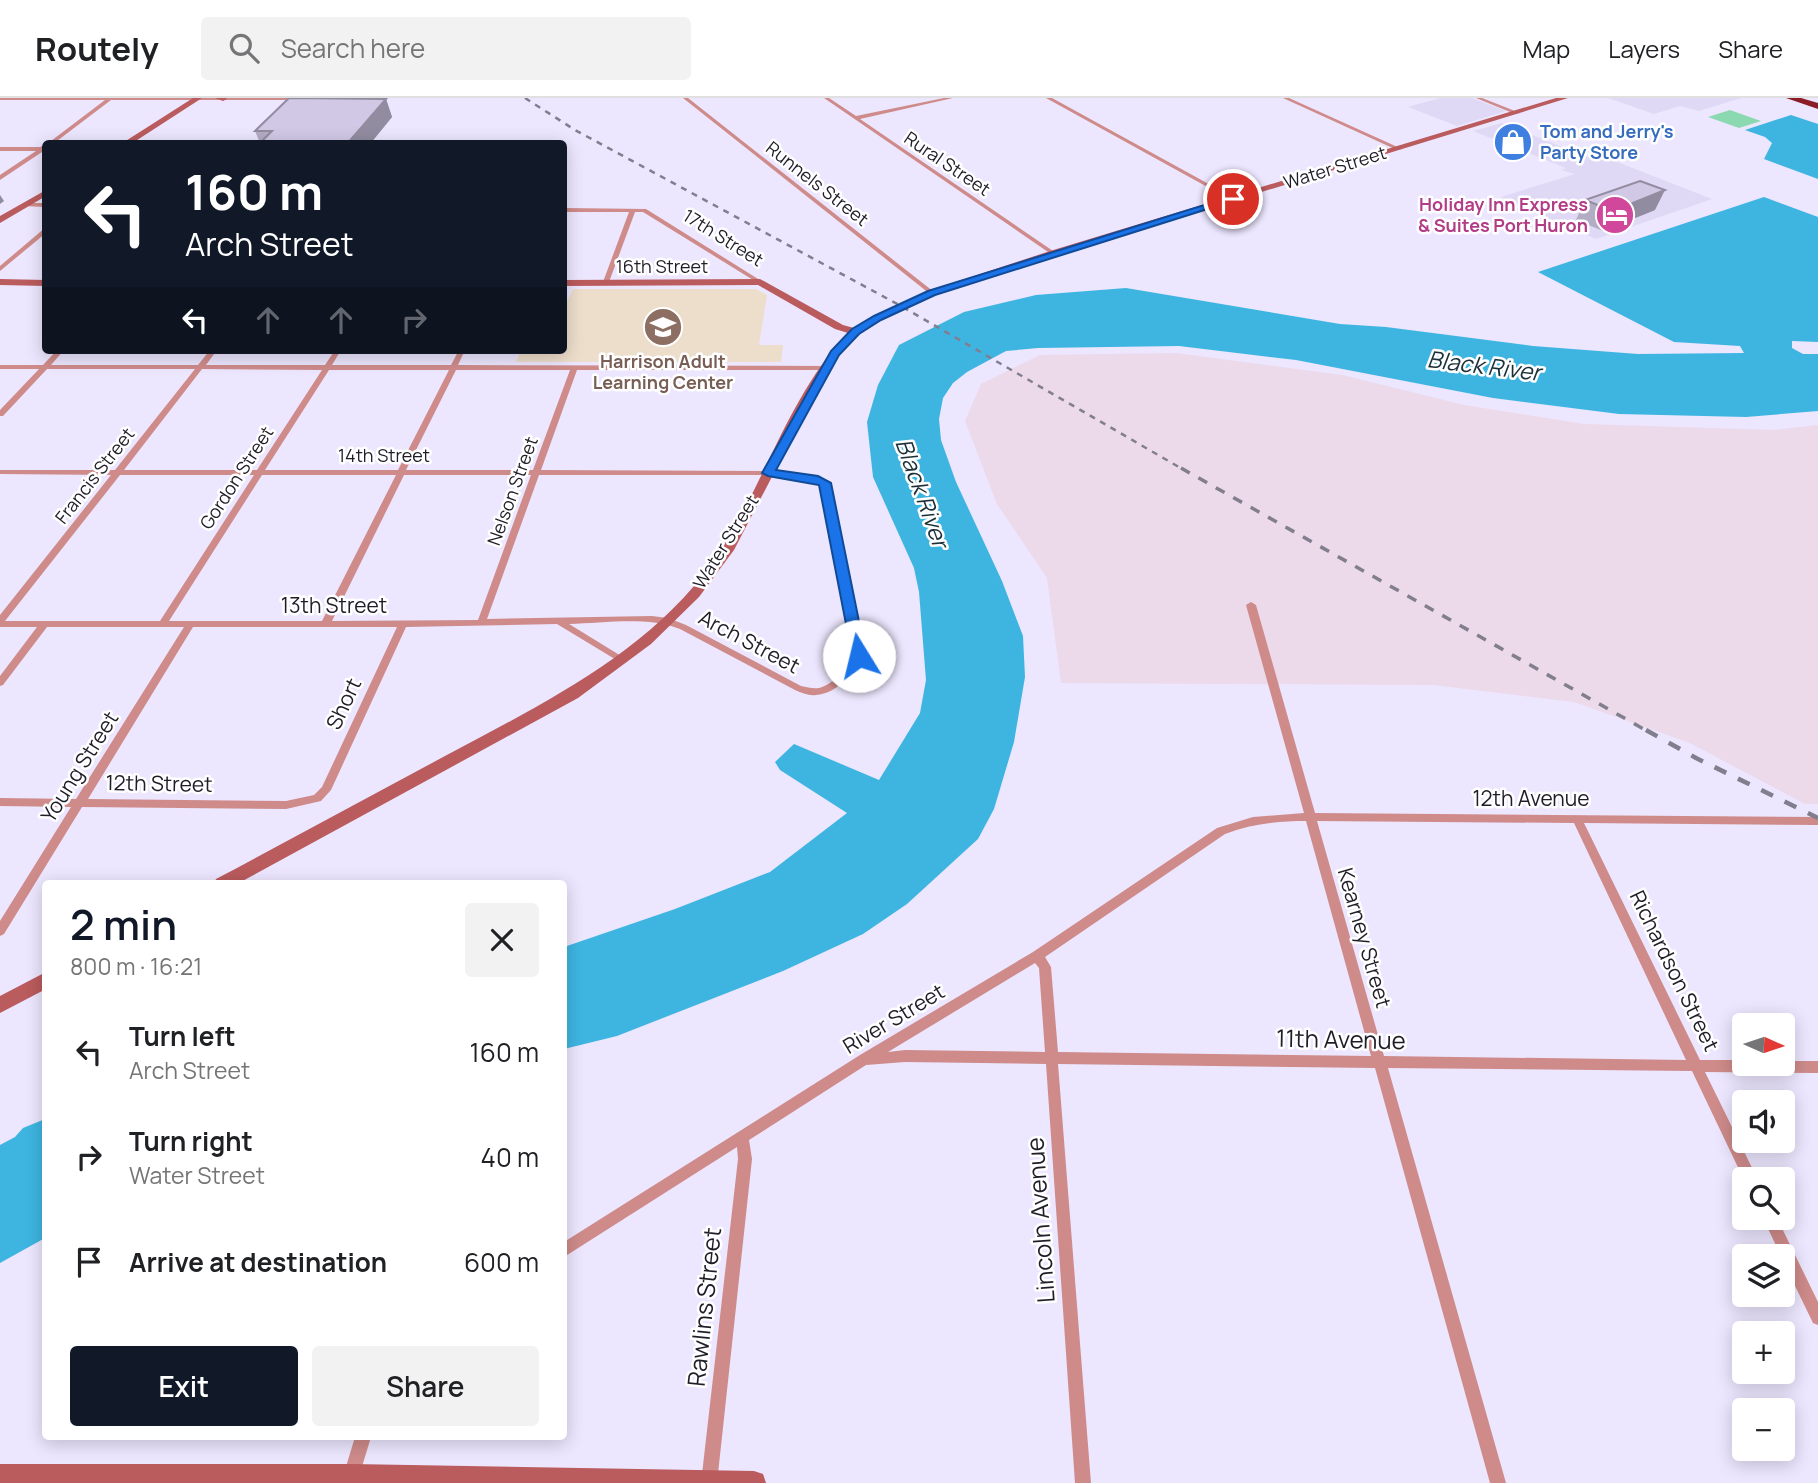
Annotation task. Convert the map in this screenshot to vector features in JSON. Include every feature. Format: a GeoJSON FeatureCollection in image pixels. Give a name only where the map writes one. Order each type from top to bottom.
{"type":"FeatureCollection","features":[{"type":"Feature","properties":{"kind":"highway"},"geometry":{"type":"LineString","coordinates":[[1791,98],[1818,104]]}},
{"type":"Feature","properties":{"kind":"highway"},"geometry":{"type":"LineString","coordinates":[[1808,98],[1818,104]]}},
{"type":"Feature","properties":{"kind":"street","name":"Runnels Street"},"geometry":{"type":"LineString","coordinates":[[685,98],[932,293]]}},
{"type":"Feature","properties":{"kind":"street","name":"Rural Street"},"geometry":{"type":"LineString","coordinates":[[826,98],[1053,253]]}},
{"type":"Feature","properties":{"kind":"street"},"geometry":{"type":"LineString","coordinates":[[856,118],[951,98]]}},
{"type":"Feature","properties":{"kind":"street"},"geometry":{"type":"LineString","coordinates":[[1048,98],[1233,199]]}},
{"type":"Feature","properties":{"kind":"street"},"geometry":{"type":"LineString","coordinates":[[1285,98],[1399,149]]}},
{"type":"Feature","properties":{"kind":"street"},"geometry":{"type":"LineString","coordinates":[[1478,98],[1517,114]]}},
{"type":"Feature","properties":{"kind":"street","name":"Water Street"},"geometry":{"type":"LineString","coordinates":[[229,880],[573,694],[623,661],[668,621],[710,574],[825,368],[855,332],[877,318],[932,293],[1053,253],[1564,98]]}},
{"type":"Feature","properties":{"kind":"street"},"geometry":{"type":"LineString","coordinates":[[0,99],[292,99]]}},
{"type":"Feature","properties":{"kind":"street"},"geometry":{"type":"LineString","coordinates":[[0,108],[14,99]]}},
{"type":"Feature","properties":{"kind":"street"},"geometry":{"type":"LineString","coordinates":[[54,140],[110,99]]}},
{"type":"Feature","properties":{"kind":"street"},"geometry":{"type":"LineString","coordinates":[[131,140],[197,99]]}},
{"type":"Feature","properties":{"kind":"street"},"geometry":{"type":"LineString","coordinates":[[0,149],[42,147]]}},
{"type":"Feature","properties":{"kind":"street"},"geometry":{"type":"LineString","coordinates":[[0,178],[42,149]]}},
{"type":"Feature","properties":{"kind":"street"},"geometry":{"type":"LineString","coordinates":[[0,220],[42,194]]}},
{"type":"Feature","properties":{"kind":"street"},"geometry":{"type":"LineString","coordinates":[[24,205],[42,205]]}},
{"type":"Feature","properties":{"kind":"street"},"geometry":{"type":"LineString","coordinates":[[606,282],[633,209]]}},
{"type":"Feature","properties":{"kind":"street","name":"17th Street"},"geometry":{"type":"LineString","coordinates":[[567,210],[633,209],[647,212],[760,282],[839,327],[855,332]]}},
{"type":"Feature","properties":{"kind":"street"},"geometry":{"type":"LineString","coordinates":[[0,212],[12,213]]}},
{"type":"Feature","properties":{"kind":"street"},"geometry":{"type":"LineString","coordinates":[[0,269],[42,232]]}},
{"type":"Feature","properties":{"kind":"street"},"geometry":{"type":"LineString","coordinates":[[0,282],[42,282]]}},
{"type":"Feature","properties":{"kind":"street","name":"16th Street"},"geometry":{"type":"LineString","coordinates":[[567,283],[760,282]]}},
{"type":"Feature","properties":{"kind":"street"},"geometry":{"type":"LineString","coordinates":[[0,414],[57,354]]}},
{"type":"Feature","properties":{"kind":"street","name":"Francis Street"},"geometry":{"type":"LineString","coordinates":[[0,622],[211,354]]}},
{"type":"Feature","properties":{"kind":"street","name":"Gordon Street"},"geometry":{"type":"LineString","coordinates":[[163,623],[336,354]]}},
{"type":"Feature","properties":{"kind":"street"},"geometry":{"type":"LineString","coordinates":[[326,623],[460,354]]}},
{"type":"Feature","properties":{"kind":"street"},"geometry":{"type":"LineString","coordinates":[[0,367],[825,368]]}},
{"type":"Feature","properties":{"kind":"street","name":"Nelson Street"},"geometry":{"type":"LineString","coordinates":[[481,623],[574,369]]}},
{"type":"Feature","properties":{"kind":"street","name":"14th Street"},"geometry":{"type":"LineString","coordinates":[[0,472],[768,473]]}},
{"type":"Feature","properties":{"kind":"street","name":"Arch Street"},"geometry":{"type":"LineString","coordinates":[[668,621],[805,691],[820,692],[827,689],[857,660],[859,651],[825,483],[768,473]]}},
{"type":"Feature","properties":{"kind":"street","name":"Kearney Street"},"geometry":{"type":"LineString","coordinates":[[1251,605],[1498,1483]]}},
{"type":"Feature","properties":{"kind":"street","name":"13th Street"},"geometry":{"type":"LineString","coordinates":[[0,622],[403,624],[668,621]]}},
{"type":"Feature","properties":{"kind":"street"},"geometry":{"type":"LineString","coordinates":[[561,622],[623,661]]}},
{"type":"Feature","properties":{"kind":"street","name":"Young Street"},"geometry":{"type":"LineString","coordinates":[[0,931],[191,623]]}},
{"type":"Feature","properties":{"kind":"street"},"geometry":{"type":"LineString","coordinates":[[0,683],[44,624]]}},
{"type":"Feature","properties":{"kind":"street","name":"Short"},"geometry":{"type":"LineString","coordinates":[[317,798],[326,790],[403,624]]}},
{"type":"Feature","properties":{"kind":"street","name":"12th Street"},"geometry":{"type":"LineString","coordinates":[[0,802],[286,805],[317,798]]}},
{"type":"Feature","properties":{"kind":"street","name":"12th Avenue"},"geometry":{"type":"LineString","coordinates":[[1244,821],[1267,817],[1818,821]]}},
{"type":"Feature","properties":{"kind":"street","name":"Richardson Street"},"geometry":{"type":"LineString","coordinates":[[1577,819],[1745,1167]]}},
{"type":"Feature","properties":{"kind":"street","name":"River Street"},"geometry":{"type":"LineString","coordinates":[[567,1248],[864,1059],[1037,956],[1221,831],[1244,821]]}},
{"type":"Feature","properties":{"kind":"street","name":"Lincoln Avenue"},"geometry":{"type":"LineString","coordinates":[[1037,956],[1045,967],[1083,1483]]}},
{"type":"Feature","properties":{"kind":"street"},"geometry":{"type":"LineString","coordinates":[[0,1005],[42,982]]}},
{"type":"Feature","properties":{"kind":"street","name":"11th Avenue"},"geometry":{"type":"LineString","coordinates":[[864,1059],[905,1056],[1818,1067]]}},
{"type":"Feature","properties":{"kind":"street","name":"Rawlins Street"},"geometry":{"type":"LineString","coordinates":[[709,1483],[745,1159],[742,1136]]}},
{"type":"Feature","properties":{"kind":"street"},"geometry":{"type":"LineString","coordinates":[[1776,1230],[1818,1318]]}},
{"type":"Feature","properties":{"kind":"street"},"geometry":{"type":"LineString","coordinates":[[351,1479],[362,1440]]}},
{"type":"Feature","properties":{"kind":"street"},"geometry":{"type":"LineString","coordinates":[[0,1476],[754,1483]]}},
{"type":"Feature","properties":{"kind":"shaded area"},"geometry":{"type":"Polygon","coordinates":[[[1440,98],[1472,98],[1506,111],[1457,126],[1408,107],[1440,98]]]}},
{"type":"Feature","properties":{"kind":"shaded area"},"geometry":{"type":"Polygon","coordinates":[[[1608,98],[1741,98],[1699,111],[1680,106],[1654,114],[1608,98]]]}},
{"type":"Feature","properties":{"kind":"shaded area"},"geometry":{"type":"Polygon","coordinates":[[[1502,123],[1593,159],[1602,156],[1712,199],[1596,239],[1501,197],[1575,174],[1473,131],[1502,123]]]}},
{"type":"Feature","properties":{"kind":"shaded area","name":"Harrison Adult Learning Center"},"geometry":{"type":"Polygon","coordinates":[[[573,289],[756,289],[767,295],[759,345],[783,345],[781,362],[516,362],[519,354],[567,354],[567,302],[573,289]]]}},
{"type":"Feature","properties":{"kind":"shaded area"},"geometry":{"type":"Polygon","coordinates":[[[1176,353],[1342,375],[1464,405],[1584,424],[1773,430],[1818,425],[1818,804],[1805,804],[1690,743],[1574,702],[1434,685],[1061,683],[1047,578],[997,504],[965,421],[981,384],[1040,355],[1176,353]]]}},
{"type":"Feature","properties":{"kind":"green space"},"geometry":{"type":"Polygon","coordinates":[[[1730,110],[1761,121],[1739,128],[1708,117],[1730,110]]]}},
{"type":"Feature","properties":{"kind":"water"},"geometry":{"type":"Polygon","coordinates":[[[1791,115],[1818,124],[1818,179],[1764,159],[1772,143],[1765,137],[1745,130],[1791,115]]]}},
{"type":"Feature","properties":{"kind":"water","name":"Black River"},"geometry":{"type":"Polygon","coordinates":[[[1764,197],[1818,217],[1818,342],[1792,341],[1792,348],[1803,354],[1818,354],[1818,411],[1746,417],[1619,414],[1493,398],[1296,360],[1179,346],[1006,351],[967,372],[953,383],[943,398],[939,419],[941,440],[956,482],[1002,581],[1023,636],[1025,677],[1014,742],[994,809],[978,839],[907,904],[863,934],[783,971],[617,1036],[567,1048],[567,946],[675,909],[770,872],[847,813],[780,770],[775,762],[794,744],[879,780],[920,713],[926,680],[919,592],[914,568],[873,477],[867,422],[878,385],[899,345],[964,312],[1036,295],[1126,288],[1340,324],[1386,327],[1533,346],[1638,354],[1744,353],[1740,346],[1674,342],[1538,272],[1764,197]]]}},
{"type":"Feature","properties":{"kind":"water"},"geometry":{"type":"Polygon","coordinates":[[[42,1120],[42,1240],[0,1263],[0,1145],[15,1137],[23,1128],[42,1120]]]}},
{"type":"Feature","properties":{"kind":"building"},"geometry":{"type":"Polygon","coordinates":[[[289,98],[386,99],[350,140],[263,140],[272,131],[255,131],[289,98]]]}},
{"type":"Feature","properties":{"kind":"building"},"geometry":{"type":"Polygon","coordinates":[[[1640,181],[1665,190],[1613,211],[1585,200],[1640,181]]]}},
{"type":"Feature","properties":{"kind":"railway"},"geometry":{"type":"LineString","coordinates":[[525,98],[575,130],[901,306],[1184,470]]}},
{"type":"Feature","properties":{"kind":"railway"},"geometry":{"type":"LineString","coordinates":[[1181,468],[1649,732]]}},
{"type":"Feature","properties":{"kind":"railway"},"geometry":{"type":"LineString","coordinates":[[1646,730],[1696,758],[1818,818]]}},
{"type":"Feature","properties":{"kind":"place","name":"Tom and Jerry's Party Store"},"geometry":{"type":"Point","coordinates":[1513,142]}},
{"type":"Feature","properties":{"kind":"place","name":"Holiday Inn Express & Suites Port Huron"},"geometry":{"type":"Point","coordinates":[1615,215]}},
{"type":"Feature","properties":{"kind":"place","name":"Harrison Adult Learning Center"},"geometry":{"type":"Point","coordinates":[663,327]}},
{"type":"Feature","properties":{"kind":"route"},"geometry":{"type":"LineString","coordinates":[[859,656],[825,483],[768,473],[834,354],[855,332],[877,318],[932,293],[1053,253],[1233,199]]}}]}
